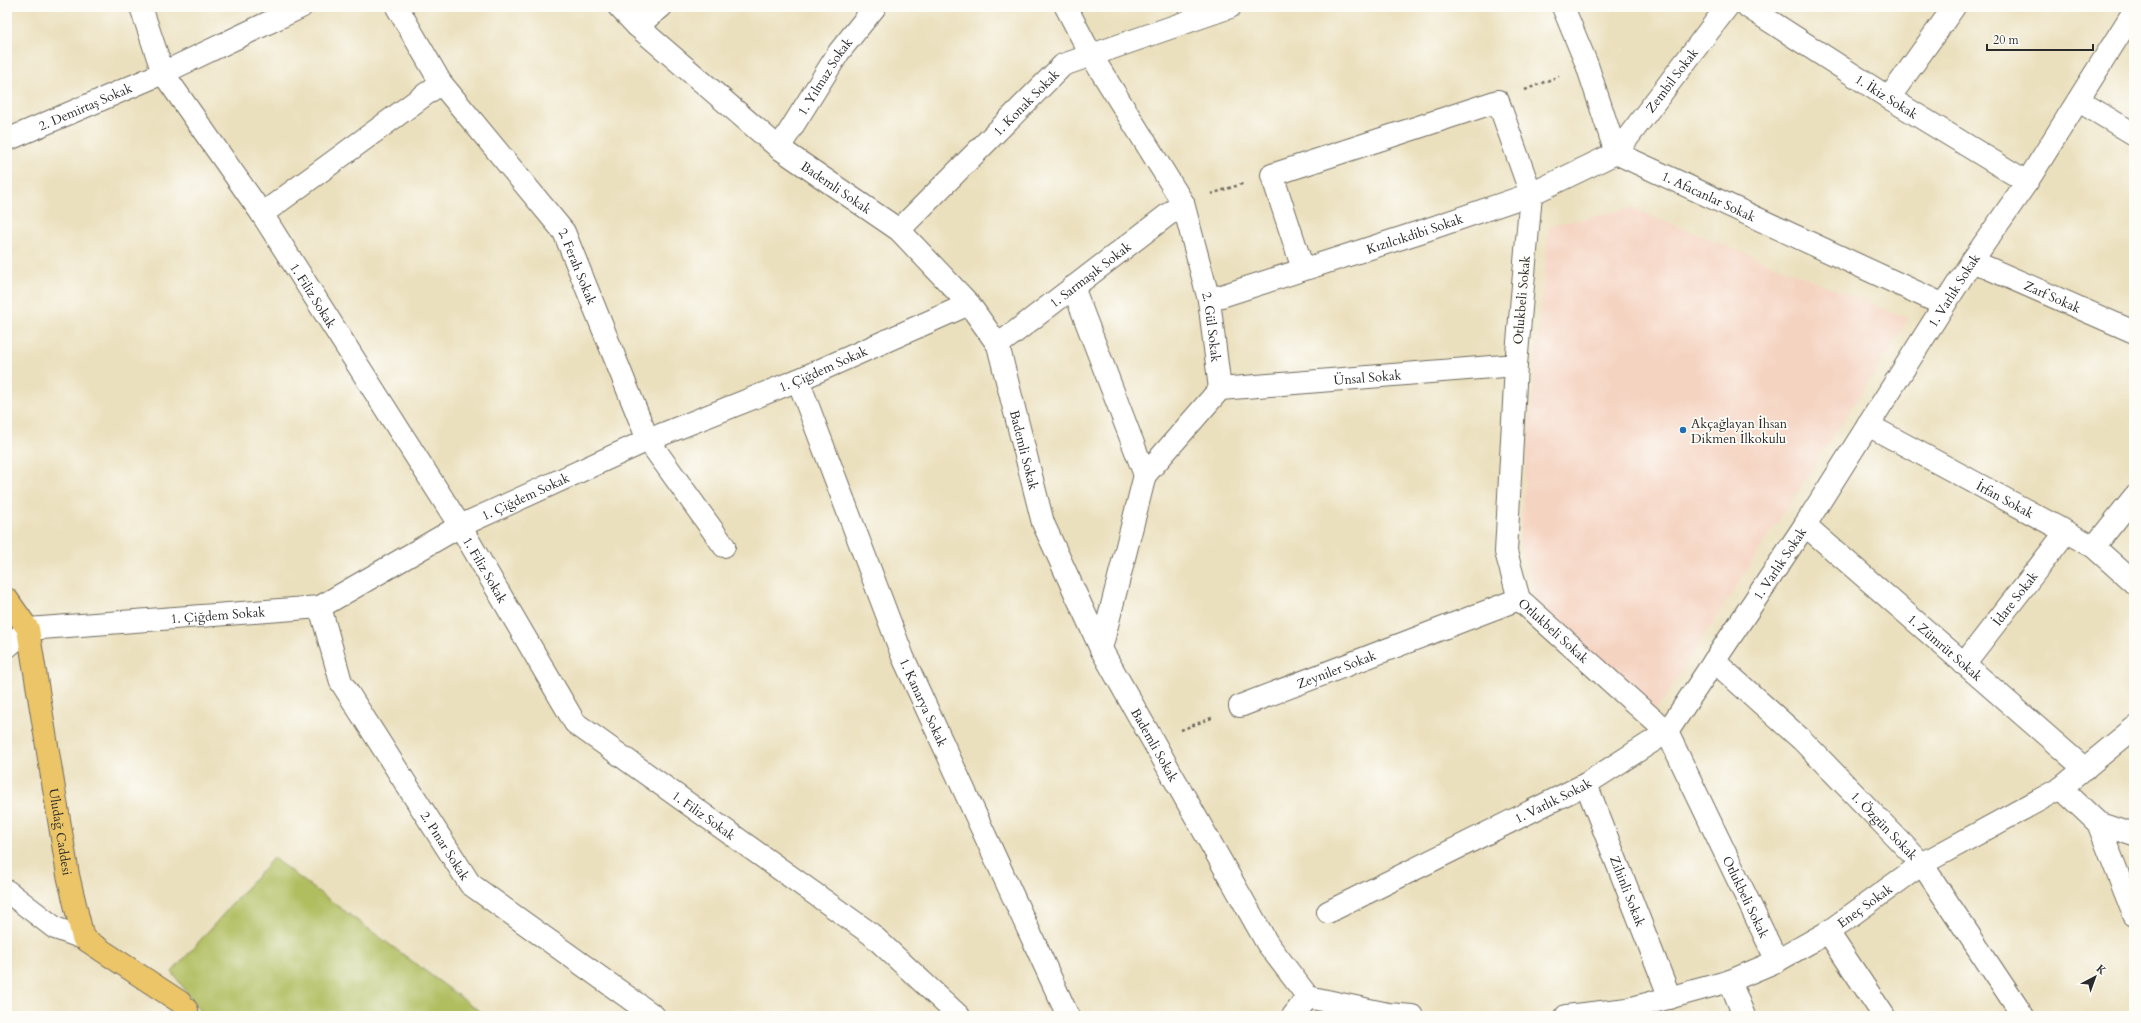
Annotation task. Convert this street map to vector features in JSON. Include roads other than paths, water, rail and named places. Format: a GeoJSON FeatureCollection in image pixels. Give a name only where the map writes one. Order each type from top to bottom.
{"type":"FeatureCollection","features":[{"type":"Feature","properties":{"kind":"main road","name":"Uludağ Caddesi"},"geometry":{"type":"LineString","coordinates":[[7,599],[28,629],[68,875],[83,938]]}},
{"type":"Feature","properties":{"kind":"main road"},"geometry":{"type":"LineString","coordinates":[[83,938],[180,1002],[187,1010],[188,1016]]}},
{"type":"Feature","properties":{"kind":"street","name":"1. Filiz Sokak"},"geometry":{"type":"LineString","coordinates":[[141,7],[164,73],[262,214],[460,526],[575,723],[871,934],[959,1016]]}},
{"type":"Feature","properties":{"kind":"street","name":"2. Demirtaş Sokak"},"geometry":{"type":"LineString","coordinates":[[8,138],[164,73],[301,7]]}},
{"type":"Feature","properties":{"kind":"street","name":"2. Ferah Sokak"},"geometry":{"type":"LineString","coordinates":[[396,7],[442,83],[564,232],[648,440],[724,546]]}},
{"type":"Feature","properties":{"kind":"street","name":"Bademli Sokak"},"geometry":{"type":"LineString","coordinates":[[620,7],[637,26],[779,148],[899,230],[969,304],[998,345],[1043,523],[1101,649],[1267,943],[1308,997]]}},
{"type":"Feature","properties":{"kind":"street"},"geometry":{"type":"LineString","coordinates":[[637,26],[661,7]]}},
{"type":"Feature","properties":{"kind":"street","name":"1. Yılmaz Sokak"},"geometry":{"type":"LineString","coordinates":[[779,148],[839,52],[874,7]]}},
{"type":"Feature","properties":{"kind":"street","name":"2. Gül Sokak"},"geometry":{"type":"LineString","coordinates":[[1066,7],[1091,55],[1183,204],[1209,300],[1220,389]]}},
{"type":"Feature","properties":{"kind":"street","name":"1. Konak Sokak"},"geometry":{"type":"LineString","coordinates":[[899,230],[1063,65],[1230,7]]}},
{"type":"Feature","properties":{"kind":"street"},"geometry":{"type":"LineString","coordinates":[[1562,7],[1587,65],[1616,153]]}},
{"type":"Feature","properties":{"kind":"street","name":"Zembil Sokak"},"geometry":{"type":"LineString","coordinates":[[1616,153],[1727,7]]}},
{"type":"Feature","properties":{"kind":"street","name":"1. İkiz Sokak"},"geometry":{"type":"LineString","coordinates":[[1748,7],[1889,98],[2027,182]]}},
{"type":"Feature","properties":{"kind":"street"},"geometry":{"type":"LineString","coordinates":[[1889,98],[1954,7]]}},
{"type":"Feature","properties":{"kind":"street","name":"1. Varlık Sokak"},"geometry":{"type":"LineString","coordinates":[[1328,912],[1586,784],[1668,732],[1805,525],[1972,261],[2027,182],[2134,11]]}},
{"type":"Feature","properties":{"kind":"street"},"geometry":{"type":"LineString","coordinates":[[262,214],[442,83]]}},
{"type":"Feature","properties":{"kind":"street"},"geometry":{"type":"LineString","coordinates":[[1303,269],[1272,175],[1498,101],[1530,194]]}},
{"type":"Feature","properties":{"kind":"street"},"geometry":{"type":"LineString","coordinates":[[2079,101],[2134,134]]}},
{"type":"Feature","properties":{"kind":"street","name":"Kızılcıkdibi Sokak"},"geometry":{"type":"LineString","coordinates":[[1209,300],[1423,231],[1530,194],[1616,153]]}},
{"type":"Feature","properties":{"kind":"street","name":"1. Afacanlar Sokak"},"geometry":{"type":"LineString","coordinates":[[1616,153],[1944,305]]}},
{"type":"Feature","properties":{"kind":"street","name":"Otlukbeli Sokak"},"geometry":{"type":"LineString","coordinates":[[1530,194],[1516,365],[1506,552],[1519,599],[1668,732],[1777,960]]}},
{"type":"Feature","properties":{"kind":"street","name":"1. Sarmaşık Sokak"},"geometry":{"type":"LineString","coordinates":[[998,345],[1183,204]]}},
{"type":"Feature","properties":{"kind":"street","name":"Zarf Sokak"},"geometry":{"type":"LineString","coordinates":[[1972,261],[2134,332]]}},
{"type":"Feature","properties":{"kind":"street"},"geometry":{"type":"LineString","coordinates":[[1073,287],[1145,475]]}},
{"type":"Feature","properties":{"kind":"street","name":"1. Çiğdem Sokak"},"geometry":{"type":"LineString","coordinates":[[28,629],[320,607],[460,526],[648,440],[798,380],[969,304]]}},
{"type":"Feature","properties":{"kind":"street","name":"Ünsal Sokak"},"geometry":{"type":"LineString","coordinates":[[1220,389],[1516,365]]}},
{"type":"Feature","properties":{"kind":"street","name":"1. Kanarya Sokak"},"geometry":{"type":"LineString","coordinates":[[798,380],[903,657],[1068,1016]]}},
{"type":"Feature","properties":{"kind":"street"},"geometry":{"type":"LineString","coordinates":[[1101,649],[1145,475],[1220,389]]}},
{"type":"Feature","properties":{"kind":"street","name":"İrfan Sokak"},"geometry":{"type":"LineString","coordinates":[[1868,426],[2094,547],[2134,584]]}},
{"type":"Feature","properties":{"kind":"street"},"geometry":{"type":"LineString","coordinates":[[2094,547],[2134,497]]}},
{"type":"Feature","properties":{"kind":"street","name":"1. Zümrüt Sokak"},"geometry":{"type":"LineString","coordinates":[[1805,525],[2085,769]]}},
{"type":"Feature","properties":{"kind":"street","name":"İdare Sokak"},"geometry":{"type":"LineString","coordinates":[[1964,664],[2066,532]]}},
{"type":"Feature","properties":{"kind":"street","name":"Zeyniler Sokak"},"geometry":{"type":"LineString","coordinates":[[1240,706],[1519,599]]}},
{"type":"Feature","properties":{"kind":"street","name":"2. Pınar Sokak"},"geometry":{"type":"LineString","coordinates":[[320,607],[341,682],[470,884],[654,1016]]}},
{"type":"Feature","properties":{"kind":"street"},"geometry":{"type":"LineString","coordinates":[[7,647],[28,629]]}},
{"type":"Feature","properties":{"kind":"street","name":"1. Özgün Sokak"},"geometry":{"type":"LineString","coordinates":[[1714,661],[1802,740],[1922,864],[2023,1016]]}},
{"type":"Feature","properties":{"kind":"street","name":"Eneç Sokak"},"geometry":{"type":"LineString","coordinates":[[1566,1016],[1629,1012],[1670,998],[1730,981],[1777,960],[1828,932],[1922,864],[2061,788],[2134,728]]}},
{"type":"Feature","properties":{"kind":"street","name":"Zihinli Sokak"},"geometry":{"type":"LineString","coordinates":[[1586,784],[1670,998]]}},
{"type":"Feature","properties":{"kind":"street"},"geometry":{"type":"LineString","coordinates":[[2061,788],[2098,823],[2134,835]]}},
{"type":"Feature","properties":{"kind":"street"},"geometry":{"type":"LineString","coordinates":[[2098,823],[2134,915]]}},
{"type":"Feature","properties":{"kind":"street"},"geometry":{"type":"LineString","coordinates":[[7,892],[55,928],[83,938]]}},
{"type":"Feature","properties":{"kind":"street"},"geometry":{"type":"LineString","coordinates":[[1828,932],[1884,1016]]}},
{"type":"Feature","properties":{"kind":"street"},"geometry":{"type":"LineString","coordinates":[[1730,981],[1744,1016]]}},
{"type":"Feature","properties":{"kind":"street"},"geometry":{"type":"LineString","coordinates":[[1293,1016],[1308,997],[1389,1015],[1412,1016]]}},
{"type":"Feature","properties":{"kind":"place","name":"Akçağlayan İhsan Dikmen İlkokulu"},"geometry":{"type":"Point","coordinates":[1683,430]}}]}
